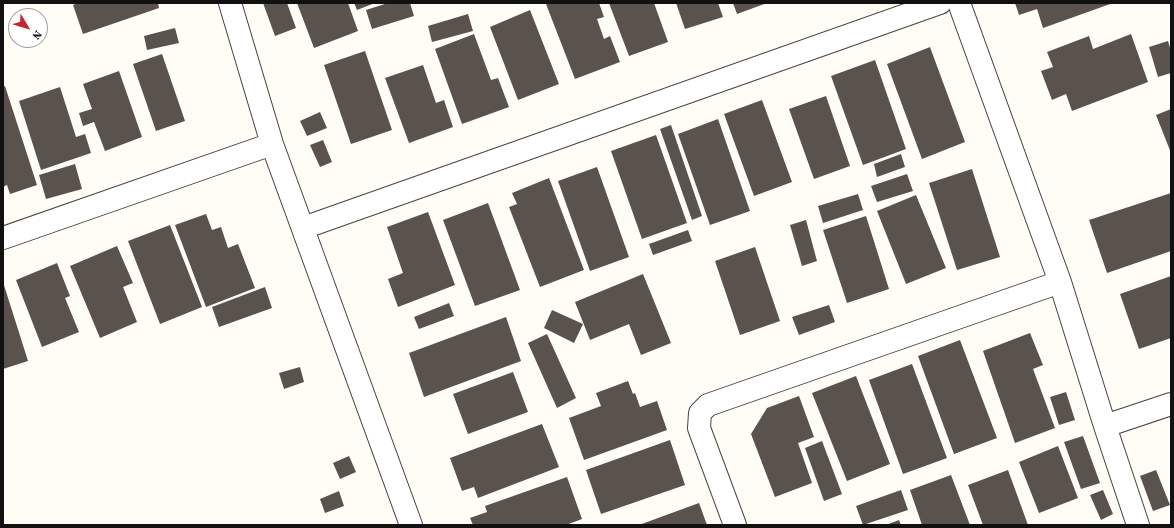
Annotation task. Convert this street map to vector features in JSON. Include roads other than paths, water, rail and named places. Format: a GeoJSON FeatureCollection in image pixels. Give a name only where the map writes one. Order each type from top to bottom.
{"type":"FeatureCollection","features":[{"type":"Feature","properties":{"kind":"street"},"geometry":{"type":"LineString","coordinates":[[230,3],[272,144],[411,525]]}},
{"type":"Feature","properties":{"kind":"street"},"geometry":{"type":"LineString","coordinates":[[303,228],[940,3]]}},
{"type":"Feature","properties":{"kind":"street"},"geometry":{"type":"LineString","coordinates":[[958,3],[1060,282],[1104,426],[1138,525]]}},
{"type":"Feature","properties":{"kind":"street"},"geometry":{"type":"LineString","coordinates":[[3,238],[272,144]]}},
{"type":"Feature","properties":{"kind":"street"},"geometry":{"type":"LineString","coordinates":[[735,525],[699,428],[700,413],[708,405],[1060,282]]}},
{"type":"Feature","properties":{"kind":"street"},"geometry":{"type":"LineString","coordinates":[[1104,426],[1171,404]]}}]}
